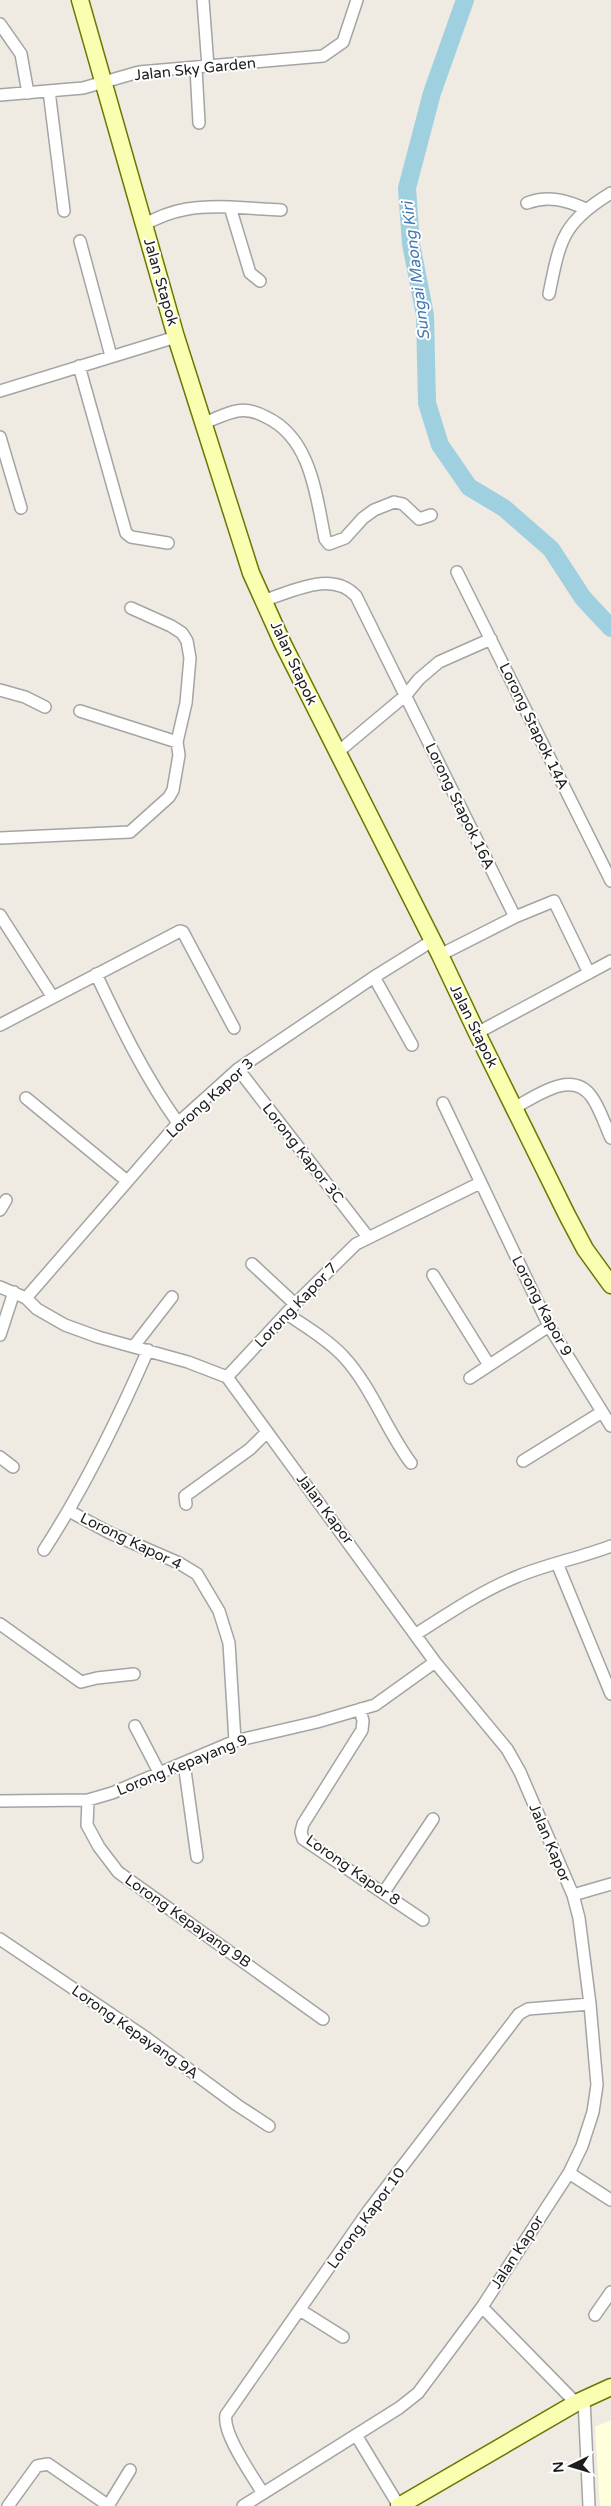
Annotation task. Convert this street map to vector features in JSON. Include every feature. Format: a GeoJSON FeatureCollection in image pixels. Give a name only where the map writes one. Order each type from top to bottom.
{"type":"FeatureCollection","features":[{"type":"Feature","properties":{"kind":"main road","name":"Jalan Stapok"},"geometry":{"type":"LineString","coordinates":[[80,0],[176,338],[240,542],[283,644],[514,1108],[585,1249],[611,1285]]}},
{"type":"Feature","properties":{"kind":"main road"},"geometry":{"type":"LineString","coordinates":[[399,2506],[580,2401],[611,2388]]}},
{"type":"Feature","properties":{"kind":"street"},"geometry":{"type":"LineString","coordinates":[[203,0],[208,67]]}},
{"type":"Feature","properties":{"kind":"street","name":"Jalan Sky Garden"},"geometry":{"type":"LineString","coordinates":[[0,95],[83,88],[139,72],[323,56],[343,42],[356,0]]}},
{"type":"Feature","properties":{"kind":"street"},"geometry":{"type":"LineString","coordinates":[[0,24],[21,54],[28,93]]}},
{"type":"Feature","properties":{"kind":"street"},"geometry":{"type":"LineString","coordinates":[[196,68],[199,124]]}},
{"type":"Feature","properties":{"kind":"street"},"geometry":{"type":"LineString","coordinates":[[49,91],[64,211]]}},
{"type":"Feature","properties":{"kind":"street"},"geometry":{"type":"LineString","coordinates":[[549,294],[562,244],[572,222],[586,209],[611,193]]}},
{"type":"Feature","properties":{"kind":"street"},"geometry":{"type":"LineString","coordinates":[[527,204],[540,198],[553,199],[569,201],[586,209]]}},
{"type":"Feature","properties":{"kind":"street"},"geometry":{"type":"LineString","coordinates":[[144,225],[155,219],[192,207],[208,205],[281,210]]}},
{"type":"Feature","properties":{"kind":"street"},"geometry":{"type":"LineString","coordinates":[[230,207],[250,272],[260,281]]}},
{"type":"Feature","properties":{"kind":"street"},"geometry":{"type":"LineString","coordinates":[[80,241],[111,356]]}},
{"type":"Feature","properties":{"kind":"street"},"geometry":{"type":"LineString","coordinates":[[0,391],[111,356],[176,338]]}},
{"type":"Feature","properties":{"kind":"street"},"geometry":{"type":"LineString","coordinates":[[79,366],[126,533],[131,536],[168,542]]}},
{"type":"Feature","properties":{"kind":"street"},"geometry":{"type":"LineString","coordinates":[[204,423],[237,411],[248,410],[275,420],[289,432],[303,453],[317,497],[325,539],[329,544],[345,538],[363,518],[374,510],[394,502],[403,504],[419,519],[431,515]]}},
{"type":"Feature","properties":{"kind":"street"},"geometry":{"type":"LineString","coordinates":[[0,437],[21,508]]}},
{"type":"Feature","properties":{"kind":"street","name":"Lorong Stapok 14A"},"geometry":{"type":"LineString","coordinates":[[457,572],[611,881]]}},
{"type":"Feature","properties":{"kind":"street","name":"Lorong Stapok 16A"},"geometry":{"type":"LineString","coordinates":[[265,600],[330,582],[347,586],[356,596],[515,917]]}},
{"type":"Feature","properties":{"kind":"street"},"geometry":{"type":"LineString","coordinates":[[0,838],[130,832],[165,802],[173,790],[179,755],[176,742],[186,704],[190,658],[187,641],[182,633],[176,629],[131,608]]}},
{"type":"Feature","properties":{"kind":"street"},"geometry":{"type":"LineString","coordinates":[[338,752],[406,695],[439,662],[490,639]]}},
{"type":"Feature","properties":{"kind":"street"},"geometry":{"type":"LineString","coordinates":[[0,690],[25,697],[45,707]]}},
{"type":"Feature","properties":{"kind":"street"},"geometry":{"type":"LineString","coordinates":[[80,711],[176,742]]}},
{"type":"Feature","properties":{"kind":"street","name":"Lorong Kapor 3"},"geometry":{"type":"LineString","coordinates":[[26,1298],[178,1123],[238,1069],[374,978],[436,948],[554,901],[589,973]]}},
{"type":"Feature","properties":{"kind":"street"},"geometry":{"type":"LineString","coordinates":[[0,915],[52,996]]}},
{"type":"Feature","properties":{"kind":"street"},"geometry":{"type":"LineString","coordinates":[[0,1025],[175,931],[183,932],[234,1028]]}},
{"type":"Feature","properties":{"kind":"street"},"geometry":{"type":"LineString","coordinates":[[477,1033],[611,961]]}},
{"type":"Feature","properties":{"kind":"street"},"geometry":{"type":"LineString","coordinates":[[96,974],[134,1054],[154,1090],[178,1123]]}},
{"type":"Feature","properties":{"kind":"street"},"geometry":{"type":"LineString","coordinates":[[374,978],[412,1045]]}},
{"type":"Feature","properties":{"kind":"street","name":"Lorong Kapor 3C"},"geometry":{"type":"LineString","coordinates":[[238,1069],[368,1237]]}},
{"type":"Feature","properties":{"kind":"street"},"geometry":{"type":"LineString","coordinates":[[514,1108],[556,1086],[570,1084],[581,1088],[591,1095],[611,1138]]}},
{"type":"Feature","properties":{"kind":"street"},"geometry":{"type":"LineString","coordinates":[[26,1098],[128,1181]]}},
{"type":"Feature","properties":{"kind":"street","name":"Lorong Kapor 9"},"geometry":{"type":"LineString","coordinates":[[443,1103],[549,1326],[611,1426]]}},
{"type":"Feature","properties":{"kind":"street","name":"Lorong Kapor 7"},"geometry":{"type":"LineString","coordinates":[[227,1377],[345,1253],[368,1237],[480,1183]]}},
{"type":"Feature","properties":{"kind":"street"},"geometry":{"type":"LineString","coordinates":[[252,1264],[295,1304]]}},
{"type":"Feature","properties":{"kind":"street"},"geometry":{"type":"LineString","coordinates":[[434,1275],[488,1365]]}},
{"type":"Feature","properties":{"kind":"street"},"geometry":{"type":"LineString","coordinates":[[0,1287],[26,1298],[38,1309],[66,1325],[98,1337],[148,1350],[227,1377]]}},
{"type":"Feature","properties":{"kind":"street"},"geometry":{"type":"LineString","coordinates":[[0,1335],[14,1292]]}},
{"type":"Feature","properties":{"kind":"street"},"geometry":{"type":"LineString","coordinates":[[134,1346],[172,1297]]}},
{"type":"Feature","properties":{"kind":"street"},"geometry":{"type":"LineString","coordinates":[[287,1314],[328,1342],[343,1356],[358,1375],[399,1447],[411,1464]]}},
{"type":"Feature","properties":{"kind":"street"},"geometry":{"type":"LineString","coordinates":[[470,1378],[549,1326]]}},
{"type":"Feature","properties":{"kind":"street","name":"Lorong Kapor 4"},"geometry":{"type":"LineString","coordinates":[[44,1550],[69,1511],[127,1400],[148,1350]]}},
{"type":"Feature","properties":{"kind":"street","name":"Jalan Kapor"},"geometry":{"type":"LineString","coordinates":[[227,1377],[435,1662],[507,1750],[520,1772],[573,1895],[579,1918],[596,2059],[594,2103],[582,2146],[569,2173],[482,2307],[418,2393],[400,2408],[242,2506]]}},
{"type":"Feature","properties":{"kind":"street"},"geometry":{"type":"LineString","coordinates":[[523,1461],[602,1412]]}},
{"type":"Feature","properties":{"kind":"street"},"geometry":{"type":"LineString","coordinates":[[186,1504],[185,1496],[250,1449],[267,1432]]}},
{"type":"Feature","properties":{"kind":"street"},"geometry":{"type":"LineString","coordinates":[[0,1457],[13,1467]]}},
{"type":"Feature","properties":{"kind":"street","name":"Lorong Kapor 4"},"geometry":{"type":"LineString","coordinates":[[69,1511],[110,1533],[179,1563],[197,1574],[219,1611],[229,1643],[235,1741]]}},
{"type":"Feature","properties":{"kind":"street"},"geometry":{"type":"LineString","coordinates":[[416,1634],[488,1589],[518,1576],[611,1546]]}},
{"type":"Feature","properties":{"kind":"street"},"geometry":{"type":"LineString","coordinates":[[557,1563],[611,1694]]}},
{"type":"Feature","properties":{"kind":"street"},"geometry":{"type":"LineString","coordinates":[[0,1624],[81,1682],[97,1678],[134,1674]]}},
{"type":"Feature","properties":{"kind":"street"},"geometry":{"type":"LineString","coordinates":[[360,1708],[375,1705],[435,1662]]}},
{"type":"Feature","properties":{"kind":"street","name":"Lorong Kepayang 9"},"geometry":{"type":"LineString","coordinates":[[0,1801],[88,1800],[112,1793],[160,1774],[235,1741],[317,1722],[360,1708]]}},
{"type":"Feature","properties":{"kind":"street","name":"Lorong Kapor 8"},"geometry":{"type":"LineString","coordinates":[[360,1708],[363,1721],[362,1730],[303,1824],[301,1832],[303,1839],[423,1920]]}},
{"type":"Feature","properties":{"kind":"street"},"geometry":{"type":"LineString","coordinates":[[135,1726],[160,1774]]}},
{"type":"Feature","properties":{"kind":"street"},"geometry":{"type":"LineString","coordinates":[[184,1763],[197,1857]]}},
{"type":"Feature","properties":{"kind":"street","name":"Lorong Kepayang 9B"},"geometry":{"type":"LineString","coordinates":[[88,1800],[87,1824],[98,1847],[118,1872],[323,2019]]}},
{"type":"Feature","properties":{"kind":"street"},"geometry":{"type":"LineString","coordinates":[[384,1892],[432,1819]]}},
{"type":"Feature","properties":{"kind":"street"},"geometry":{"type":"LineString","coordinates":[[573,1895],[611,1884]]}},
{"type":"Feature","properties":{"kind":"street","name":"Lorong Kepayang 9A"},"geometry":{"type":"LineString","coordinates":[[0,1939],[145,2037],[237,2105],[269,2126]]}},
{"type":"Feature","properties":{"kind":"street","name":"Lorong Kapor 10"},"geometry":{"type":"LineString","coordinates":[[262,2492],[224,2422],[226,2414],[369,2210],[519,2014],[528,2009],[590,2004]]}},
{"type":"Feature","properties":{"kind":"street"},"geometry":{"type":"LineString","coordinates":[[569,2173],[611,2200]]}},
{"type":"Feature","properties":{"kind":"street"},"geometry":{"type":"LineString","coordinates":[[595,2314],[611,2292]]}},
{"type":"Feature","properties":{"kind":"street"},"geometry":{"type":"LineString","coordinates":[[482,2307],[580,2401],[589,2506]]}},
{"type":"Feature","properties":{"kind":"street"},"geometry":{"type":"LineString","coordinates":[[300,2310],[343,2337]]}},
{"type":"Feature","properties":{"kind":"street"},"geometry":{"type":"LineString","coordinates":[[356,2435],[399,2506]]}},
{"type":"Feature","properties":{"kind":"street"},"geometry":{"type":"LineString","coordinates":[[8,2506],[37,2466],[42,2464],[48,2464],[108,2506],[130,2470]]}},
{"type":"Feature","properties":{"kind":"shaded area"},"geometry":{"type":"Polygon","coordinates":[[[611,2420],[611,2506],[600,2506],[595,2427],[611,2420]]]}},
{"type":"Feature","properties":{"kind":"waterway","name":"Sungai Maong Kiri"},"geometry":{"type":"LineString","coordinates":[[465,0],[432,93],[407,188],[411,244],[425,315],[427,403],[440,445],[469,487],[504,508],[551,549],[583,598],[611,628]]}}]}
